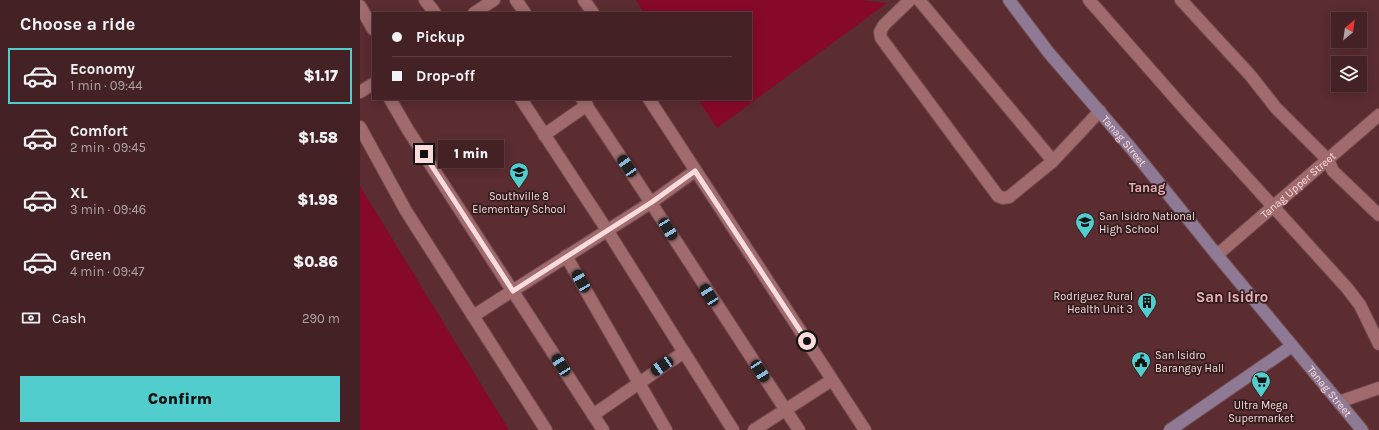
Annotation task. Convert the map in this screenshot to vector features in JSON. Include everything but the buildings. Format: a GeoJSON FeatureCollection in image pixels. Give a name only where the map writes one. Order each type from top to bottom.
{"type":"FeatureCollection","features":[{"type":"Feature","properties":{"kind":"main road","name":"Tanag Street"},"geometry":{"type":"LineString","coordinates":[[1008,0],[1050,53],[1100,111],[1362,430]]}},
{"type":"Feature","properties":{"kind":"main road"},"geometry":{"type":"LineString","coordinates":[[1170,430],[1292,346]]}},
{"type":"Feature","properties":{"kind":"street"},"geometry":{"type":"LineString","coordinates":[[425,0],[433,12]]}},
{"type":"Feature","properties":{"kind":"street"},"geometry":{"type":"LineString","coordinates":[[476,12],[494,0]]}},
{"type":"Feature","properties":{"kind":"street"},"geometry":{"type":"LineString","coordinates":[[516,0],[524,12]]}},
{"type":"Feature","properties":{"kind":"street"},"geometry":{"type":"LineString","coordinates":[[584,0],[592,12]]}},
{"type":"Feature","properties":{"kind":"street"},"geometry":{"type":"LineString","coordinates":[[910,0],[884,25],[880,32],[881,38],[998,196],[1003,198],[1009,197],[1053,161],[1100,111]]}},
{"type":"Feature","properties":{"kind":"street"},"geometry":{"type":"LineString","coordinates":[[919,0],[1053,161]]}},
{"type":"Feature","properties":{"kind":"street"},"geometry":{"type":"LineString","coordinates":[[1089,0],[1347,288],[1360,305],[1379,344]]}},
{"type":"Feature","properties":{"kind":"street"},"geometry":{"type":"LineString","coordinates":[[1181,0],[1250,75],[1276,108],[1328,160],[1333,171],[1379,215]]}},
{"type":"Feature","properties":{"kind":"street"},"geometry":{"type":"LineString","coordinates":[[360,6],[372,27]]}},
{"type":"Feature","properties":{"kind":"street"},"geometry":{"type":"LineString","coordinates":[[360,92],[372,85]]}},
{"type":"Feature","properties":{"kind":"street"},"geometry":{"type":"LineString","coordinates":[[391,100],[408,130],[603,430]]}},
{"type":"Feature","properties":{"kind":"street"},"geometry":{"type":"LineString","coordinates":[[522,100],[607,230],[734,430]]}},
{"type":"Feature","properties":{"kind":"street"},"geometry":{"type":"LineString","coordinates":[[650,100],[865,430]]}},
{"type":"Feature","properties":{"kind":"street"},"geometry":{"type":"LineString","coordinates":[[544,135],[584,102],[652,202],[701,282],[798,430]]}},
{"type":"Feature","properties":{"kind":"street","name":"Tanag Upper Street"},"geometry":{"type":"LineString","coordinates":[[1217,255],[1379,115]]}},
{"type":"Feature","properties":{"kind":"street"},"geometry":{"type":"LineString","coordinates":[[360,127],[406,211],[546,430]]}},
{"type":"Feature","properties":{"kind":"street"},"geometry":{"type":"LineString","coordinates":[[473,316],[652,202],[695,171]]}},
{"type":"Feature","properties":{"kind":"street"},"geometry":{"type":"LineString","coordinates":[[566,256],[640,381],[650,404],[666,430]]}},
{"type":"Feature","properties":{"kind":"street"},"geometry":{"type":"LineString","coordinates":[[593,415],[640,381],[684,352]]}},
{"type":"Feature","properties":{"kind":"street"},"geometry":{"type":"LineString","coordinates":[[754,430],[832,380]]}},
{"type":"Feature","properties":{"kind":"street"},"geometry":{"type":"LineString","coordinates":[[1339,402],[1379,388]]}},
{"type":"Feature","properties":{"kind":"shaded area"},"geometry":{"type":"Polygon","coordinates":[[[636,0],[860,0],[887,3],[717,128],[699,100],[752,100],[752,12],[643,12],[636,0]]]}},
{"type":"Feature","properties":{"kind":"shaded area"},"geometry":{"type":"Polygon","coordinates":[[[360,186],[509,430],[360,430],[360,186]]]}},
{"type":"Feature","properties":{"kind":"place","name":"Southville 8 Elementary School"},"geometry":{"type":"Point","coordinates":[519,189]}},
{"type":"Feature","properties":{"kind":"place","name":"San Isidro National High School"},"geometry":{"type":"Point","coordinates":[1085,239]}},
{"type":"Feature","properties":{"kind":"place","name":"Rodriguez Rural Health Unit 3"},"geometry":{"type":"Point","coordinates":[1147,319]}},
{"type":"Feature","properties":{"kind":"place","name":"San Isidro Barangay Hall"},"geometry":{"type":"Point","coordinates":[1141,378]}},
{"type":"Feature","properties":{"kind":"place","name":"Ultra Mega Supermarket"},"geometry":{"type":"Point","coordinates":[1261,398]}},
{"type":"Feature","properties":{"kind":"district","name":"Tanag"},"geometry":{"type":"Point","coordinates":[1147,187]}},
{"type":"Feature","properties":{"kind":"district","name":"San Isidro"},"geometry":{"type":"Point","coordinates":[1232,297]}},
{"type":"Feature","properties":{"kind":"route"},"geometry":{"type":"LineString","coordinates":[[424,154],[513,291],[652,202],[695,171],[807,341]]}}]}
